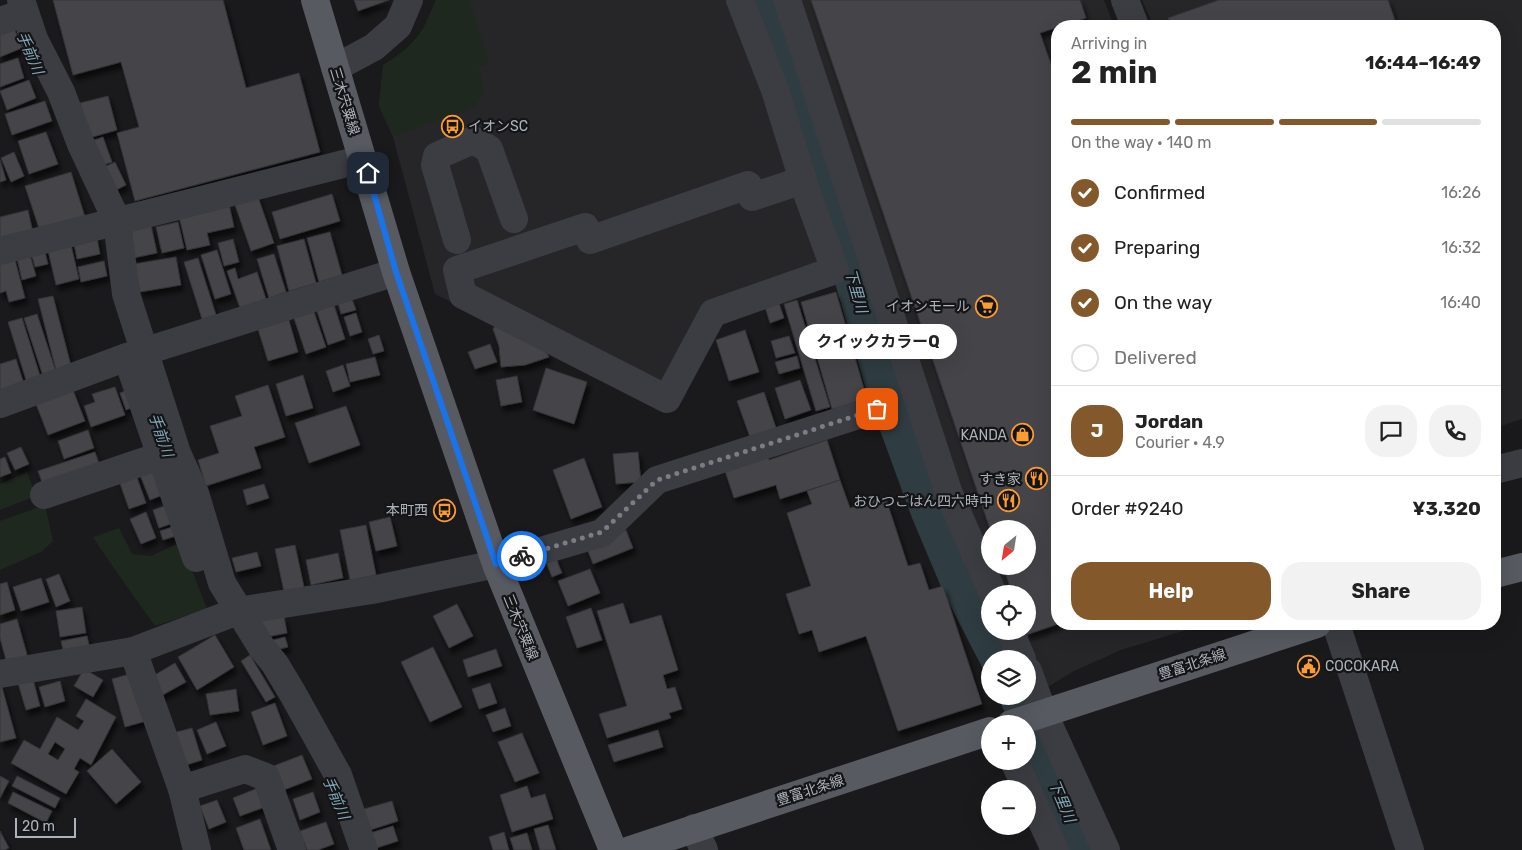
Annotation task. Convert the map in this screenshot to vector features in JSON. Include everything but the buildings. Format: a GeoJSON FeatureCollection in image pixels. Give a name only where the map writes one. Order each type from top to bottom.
{"type":"FeatureCollection","features":[{"type":"Feature","properties":{"kind":"main road","name":"三木宍粟線"},"geometry":{"type":"LineString","coordinates":[[314,0],[396,272],[496,564],[613,850]]}},
{"type":"Feature","properties":{"kind":"main road"},"geometry":{"type":"LineString","coordinates":[[1501,572],[1522,567]]}},
{"type":"Feature","properties":{"kind":"main road","name":"豊富北条線"},"geometry":{"type":"LineString","coordinates":[[1035,715],[1298,630]]}},
{"type":"Feature","properties":{"kind":"main road","name":"豊富北条線"},"geometry":{"type":"LineString","coordinates":[[630,850],[699,839],[981,734]]}},
{"type":"Feature","properties":{"kind":"street"},"geometry":{"type":"LineString","coordinates":[[335,68],[374,47],[398,26],[409,0]]}},
{"type":"Feature","properties":{"kind":"street"},"geometry":{"type":"LineString","coordinates":[[740,0],[775,90],[805,186],[835,270],[713,313],[667,399],[463,295],[457,270],[585,227],[590,240],[748,185],[752,197],[805,186],[848,180]]}},
{"type":"Feature","properties":{"kind":"street"},"geometry":{"type":"LineString","coordinates":[[787,0],[838,158],[848,180],[949,494],[989,585]]}},
{"type":"Feature","properties":{"kind":"street"},"geometry":{"type":"LineString","coordinates":[[1125,0],[1132,20]]}},
{"type":"Feature","properties":{"kind":"street"},"geometry":{"type":"LineString","coordinates":[[12,14],[34,39],[61,92],[81,144],[107,223],[140,339],[137,355],[160,456],[207,589],[230,614],[293,694],[338,775],[364,850]]}},
{"type":"Feature","properties":{"kind":"street"},"geometry":{"type":"LineString","coordinates":[[457,240],[434,165],[437,156],[473,140],[489,149],[514,219]]}},
{"type":"Feature","properties":{"kind":"street"},"geometry":{"type":"LineString","coordinates":[[0,251],[363,159]]}},
{"type":"Feature","properties":{"kind":"street"},"geometry":{"type":"LineString","coordinates":[[0,404],[137,355],[396,272]]}},
{"type":"Feature","properties":{"kind":"street"},"geometry":{"type":"LineString","coordinates":[[137,355],[195,493],[230,614]]}},
{"type":"Feature","properties":{"kind":"street"},"geometry":{"type":"LineString","coordinates":[[0,674],[133,651],[230,614],[372,590],[496,564],[602,532],[657,480],[877,409]]}},
{"type":"Feature","properties":{"kind":"street"},"geometry":{"type":"LineString","coordinates":[[44,495],[160,456]]}},
{"type":"Feature","properties":{"kind":"street"},"geometry":{"type":"LineString","coordinates":[[1501,468],[1522,463]]}},
{"type":"Feature","properties":{"kind":"street"},"geometry":{"type":"LineString","coordinates":[[1338,630],[1410,850]]}},
{"type":"Feature","properties":{"kind":"street"},"geometry":{"type":"LineString","coordinates":[[133,651],[182,789],[197,850]]}},
{"type":"Feature","properties":{"kind":"street"},"geometry":{"type":"LineString","coordinates":[[1036,693],[1106,850]]}},
{"type":"Feature","properties":{"kind":"street"},"geometry":{"type":"LineString","coordinates":[[182,789],[245,769],[266,777],[292,850]]}},
{"type":"Feature","properties":{"kind":"street"},"geometry":{"type":"LineString","coordinates":[[1036,809],[1055,850]]}},
{"type":"Feature","properties":{"kind":"shaded area","name":"イオンモール"},"geometry":{"type":"Polygon","coordinates":[[[436,0],[1104,0],[1112,20],[1051,20],[1051,630],[1186,630],[1121,650],[1074,671],[1046,688],[1036,676],[1036,650],[1015,650],[1007,640],[1036,640],[1036,585],[981,585],[981,591],[968,561],[848,195],[821,206],[841,284],[720,317],[673,411],[435,294],[393,137],[379,106],[383,65],[406,51],[423,29],[436,0]]]}},
{"type":"Feature","properties":{"kind":"shaded area"},"geometry":{"type":"Polygon","coordinates":[[[436,0],[469,0],[489,63],[478,67],[485,91],[476,106],[393,137],[379,106],[383,65],[402,52],[416,38],[427,21],[436,0]]]}},
{"type":"Feature","properties":{"kind":"shaded area"},"geometry":{"type":"Polygon","coordinates":[[[1142,0],[1522,0],[1522,419],[1501,426],[1501,20],[1151,20],[1142,0]]]}},
{"type":"Feature","properties":{"kind":"shaded area"},"geometry":{"type":"Polygon","coordinates":[[[27,472],[36,496],[0,510],[0,484],[27,472]]]}},
{"type":"Feature","properties":{"kind":"shaded area"},"geometry":{"type":"Polygon","coordinates":[[[45,505],[53,541],[41,552],[0,570],[0,521],[45,505]]]}},
{"type":"Feature","properties":{"kind":"shaded area"},"geometry":{"type":"Polygon","coordinates":[[[119,528],[132,554],[151,556],[181,542],[207,609],[155,626],[93,537],[119,528]]]}},
{"type":"Feature","properties":{"kind":"waterway","name":"下里川"},"geometry":{"type":"LineString","coordinates":[[767,0],[804,112],[886,394],[929,512],[959,583],[993,650]]}},
{"type":"Feature","properties":{"kind":"waterway","name":"下里川"},"geometry":{"type":"LineString","coordinates":[[1021,705],[1047,760],[1084,850]]}},
{"type":"Feature","properties":{"kind":"way so far"},"geometry":{"type":"LineString","coordinates":[[522,556],[602,532],[657,480],[877,409]]}},
{"type":"Feature","properties":{"kind":"place","name":"イオンSC"},"geometry":{"type":"Point","coordinates":[452,126]}},
{"type":"Feature","properties":{"kind":"place","name":"イオンモール"},"geometry":{"type":"Point","coordinates":[986,306]}},
{"type":"Feature","properties":{"kind":"place","name":"クイックカラーQ"},"geometry":{"type":"Point","coordinates":[877,409]}},
{"type":"Feature","properties":{"kind":"place","name":"KANDA"},"geometry":{"type":"Point","coordinates":[1023,435]}},
{"type":"Feature","properties":{"kind":"place","name":"すき家"},"geometry":{"type":"Point","coordinates":[1037,479]}},
{"type":"Feature","properties":{"kind":"place","name":"おひつごはん四六時中"},"geometry":{"type":"Point","coordinates":[1009,501]}},
{"type":"Feature","properties":{"kind":"place","name":"本町西"},"geometry":{"type":"Point","coordinates":[444,510]}},
{"type":"Feature","properties":{"kind":"place","name":"COCOKARA"},"geometry":{"type":"Point","coordinates":[1309,666]}},
{"type":"Feature","properties":{"kind":"route"},"geometry":{"type":"LineString","coordinates":[[368,173],[396,272],[496,564],[522,556]]}},
{"type":"Feature","properties":{"kind":"water label","name":"手前川"},"geometry":{"type":"Point","coordinates":[30,53]}},
{"type":"Feature","properties":{"kind":"water label","name":"手前川"},"geometry":{"type":"Point","coordinates":[161,435]}},
{"type":"Feature","properties":{"kind":"water label","name":"手前川"},"geometry":{"type":"Point","coordinates":[336,798]}}]}
